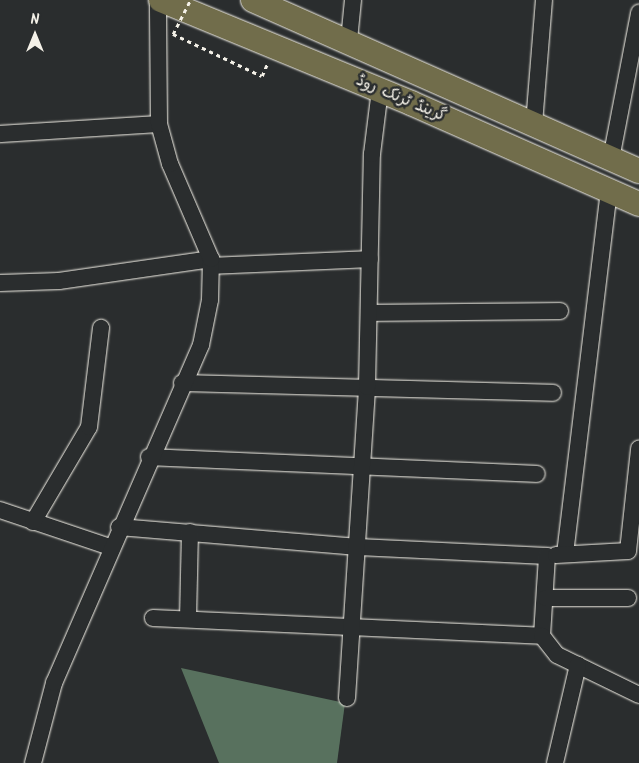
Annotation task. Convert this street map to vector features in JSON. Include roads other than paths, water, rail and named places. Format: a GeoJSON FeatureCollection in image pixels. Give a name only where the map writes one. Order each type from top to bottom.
{"type":"FeatureCollection","features":[{"type":"Feature","properties":{"kind":"highway","name":"گرینڈ ٹرنک روڈ"},"geometry":{"type":"LineString","coordinates":[[160,0],[380,90],[639,204]]}},
{"type":"Feature","properties":{"kind":"highway","name":"گرینڈ ٹرنک روڈ"},"geometry":{"type":"LineString","coordinates":[[253,0],[349,40],[639,171]]}},
{"type":"Feature","properties":{"kind":"street"},"geometry":{"type":"LineString","coordinates":[[32,763],[54,683],[149,456],[201,345],[211,263],[170,164],[159,124],[160,0]]}},
{"type":"Feature","properties":{"kind":"street"},"geometry":{"type":"LineString","coordinates":[[349,40],[353,0]]}},
{"type":"Feature","properties":{"kind":"street"},"geometry":{"type":"LineString","coordinates":[[534,124],[544,0]]}},
{"type":"Feature","properties":{"kind":"street"},"geometry":{"type":"LineString","coordinates":[[611,159],[639,13]]}},
{"type":"Feature","properties":{"kind":"street"},"geometry":{"type":"LineString","coordinates":[[347,698],[367,387],[370,260],[380,90]]}},
{"type":"Feature","properties":{"kind":"street"},"geometry":{"type":"LineString","coordinates":[[0,134],[159,124]]}},
{"type":"Feature","properties":{"kind":"street"},"geometry":{"type":"LineString","coordinates":[[565,554],[609,190]]}},
{"type":"Feature","properties":{"kind":"street"},"geometry":{"type":"LineString","coordinates":[[0,283],[59,281],[211,263],[370,260]]}},
{"type":"Feature","properties":{"kind":"street"},"geometry":{"type":"LineString","coordinates":[[369,313],[560,311]]}},
{"type":"Feature","properties":{"kind":"street"},"geometry":{"type":"LineString","coordinates":[[33,522],[89,427],[101,328]]}},
{"type":"Feature","properties":{"kind":"street"},"geometry":{"type":"LineString","coordinates":[[182,383],[553,393]]}},
{"type":"Feature","properties":{"kind":"street"},"geometry":{"type":"LineString","coordinates":[[119,527],[358,547],[547,556],[628,551],[639,449]]}},
{"type":"Feature","properties":{"kind":"street"},"geometry":{"type":"LineString","coordinates":[[149,456],[362,469],[537,474]]}},
{"type":"Feature","properties":{"kind":"street"},"geometry":{"type":"LineString","coordinates":[[0,510],[110,548]]}},
{"type":"Feature","properties":{"kind":"street"},"geometry":{"type":"LineString","coordinates":[[188,619],[190,532]]}},
{"type":"Feature","properties":{"kind":"street"},"geometry":{"type":"LineString","coordinates":[[547,556],[546,598],[542,636],[557,654],[639,695]]}},
{"type":"Feature","properties":{"kind":"street"},"geometry":{"type":"LineString","coordinates":[[546,598],[628,598]]}},
{"type":"Feature","properties":{"kind":"street"},"geometry":{"type":"LineString","coordinates":[[153,618],[542,636]]}},
{"type":"Feature","properties":{"kind":"street"},"geometry":{"type":"LineString","coordinates":[[555,763],[578,665]]}}]}
